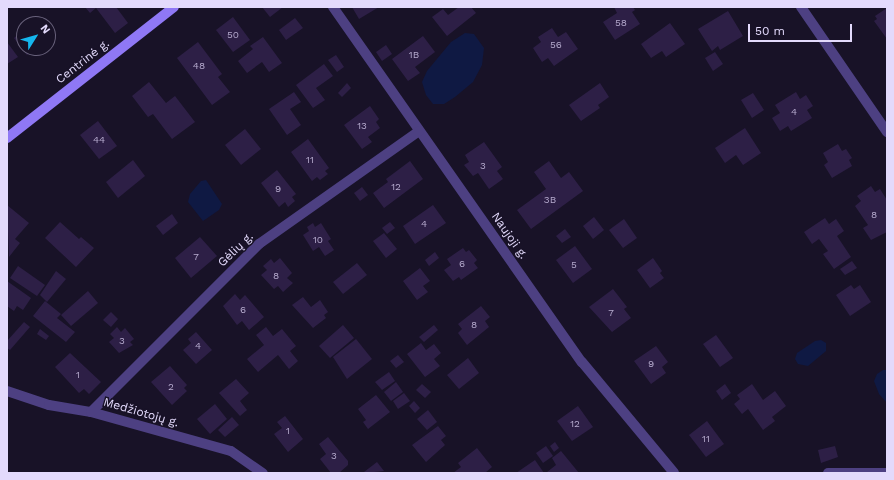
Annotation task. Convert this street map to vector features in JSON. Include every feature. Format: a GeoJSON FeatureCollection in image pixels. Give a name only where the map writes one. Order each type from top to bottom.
{"type":"FeatureCollection","features":[{"type":"Feature","properties":{"kind":"main road","name":"Centrinė g."},"geometry":{"type":"LineString","coordinates":[[7,138],[174,7]]}},
{"type":"Feature","properties":{"kind":"street","name":"Naujoji g."},"geometry":{"type":"LineString","coordinates":[[333,7],[582,362],[674,473]]}},
{"type":"Feature","properties":{"kind":"street"},"geometry":{"type":"LineString","coordinates":[[801,7],[887,132]]}},
{"type":"Feature","properties":{"kind":"street","name":"Gėlių g."},"geometry":{"type":"LineString","coordinates":[[91,412],[259,244],[419,131]]}},
{"type":"Feature","properties":{"kind":"street","name":"Medžiotojų g."},"geometry":{"type":"LineString","coordinates":[[7,391],[49,405],[91,412],[231,451],[263,473]]}},
{"type":"Feature","properties":{"kind":"street"},"geometry":{"type":"LineString","coordinates":[[828,473],[887,473]]}},
{"type":"Feature","properties":{"kind":"water"},"geometry":{"type":"Polygon","coordinates":[[[465,33],[474,34],[484,48],[482,65],[473,82],[455,97],[444,104],[433,104],[426,95],[422,82],[427,71],[451,42],[465,33]]]}},
{"type":"Feature","properties":{"kind":"water"},"geometry":{"type":"Polygon","coordinates":[[[206,180],[222,204],[219,210],[203,221],[188,202],[190,194],[201,181],[206,180]]]}},
{"type":"Feature","properties":{"kind":"water"},"geometry":{"type":"Polygon","coordinates":[[[821,340],[826,343],[826,351],[808,366],[798,364],[795,359],[797,353],[815,341],[821,340]]]}},
{"type":"Feature","properties":{"kind":"water"},"geometry":{"type":"Polygon","coordinates":[[[883,370],[887,370],[887,403],[879,394],[874,381],[877,374],[883,370]]]}},
{"type":"Feature","properties":{"kind":"building"},"geometry":{"type":"Polygon","coordinates":[[[85,7],[116,7],[128,23],[115,33],[96,8],[90,13],[85,7]]]}},
{"type":"Feature","properties":{"kind":"building"},"geometry":{"type":"Polygon","coordinates":[[[262,7],[283,7],[270,17],[262,7]]]}},
{"type":"Feature","properties":{"kind":"building"},"geometry":{"type":"Polygon","coordinates":[[[352,7],[379,7],[359,19],[352,7]]]}},
{"type":"Feature","properties":{"kind":"building"},"geometry":{"type":"Polygon","coordinates":[[[459,7],[471,7],[476,13],[447,36],[432,17],[443,9],[448,15],[459,7]]]}},
{"type":"Feature","properties":{"kind":"building"},"geometry":{"type":"Polygon","coordinates":[[[614,7],[633,7],[635,10],[632,12],[640,24],[615,40],[603,22],[617,13],[614,7]]]}},
{"type":"Feature","properties":{"kind":"building"},"geometry":{"type":"Polygon","coordinates":[[[887,8],[887,39],[874,21],[877,19],[875,16],[887,8]]]}},
{"type":"Feature","properties":{"kind":"building"},"geometry":{"type":"Polygon","coordinates":[[[728,11],[743,36],[720,50],[718,46],[712,51],[698,29],[728,11]]]}},
{"type":"Feature","properties":{"kind":"building"},"geometry":{"type":"Polygon","coordinates":[[[233,17],[250,40],[233,52],[216,30],[233,17]]]}},
{"type":"Feature","properties":{"kind":"building"},"geometry":{"type":"Polygon","coordinates":[[[295,18],[303,28],[286,40],[279,30],[295,18]]]}},
{"type":"Feature","properties":{"kind":"building"},"geometry":{"type":"Polygon","coordinates":[[[670,23],[685,44],[666,57],[662,51],[651,58],[641,44],[670,23]]]}},
{"type":"Feature","properties":{"kind":"building"},"geometry":{"type":"Polygon","coordinates":[[[552,28],[558,37],[566,32],[578,49],[554,66],[548,58],[542,62],[533,48],[541,42],[538,37],[552,28]]]}},
{"type":"Feature","properties":{"kind":"building"},"geometry":{"type":"Polygon","coordinates":[[[423,36],[435,52],[415,67],[420,73],[408,81],[392,59],[423,36]]]}},
{"type":"Feature","properties":{"kind":"building"},"geometry":{"type":"Polygon","coordinates":[[[263,37],[282,63],[269,72],[262,62],[247,73],[238,61],[253,49],[250,46],[263,37]]]}},
{"type":"Feature","properties":{"kind":"building"},"geometry":{"type":"Polygon","coordinates":[[[7,42],[18,57],[7,64],[7,42]]]}},
{"type":"Feature","properties":{"kind":"building"},"geometry":{"type":"Polygon","coordinates":[[[198,42],[222,74],[218,77],[230,92],[212,105],[177,58],[198,42]]]}},
{"type":"Feature","properties":{"kind":"building"},"geometry":{"type":"Polygon","coordinates":[[[386,45],[392,54],[382,61],[376,52],[386,45]]]}},
{"type":"Feature","properties":{"kind":"building"},"geometry":{"type":"Polygon","coordinates":[[[715,52],[723,64],[713,71],[705,58],[715,52]]]}},
{"type":"Feature","properties":{"kind":"building"},"geometry":{"type":"Polygon","coordinates":[[[336,55],[344,67],[337,72],[328,60],[336,55]]]}},
{"type":"Feature","properties":{"kind":"building"},"geometry":{"type":"Polygon","coordinates":[[[324,64],[333,76],[316,88],[325,100],[313,108],[296,85],[324,64]]]}},
{"type":"Feature","properties":{"kind":"building"},"geometry":{"type":"Polygon","coordinates":[[[149,82],[166,103],[175,96],[195,122],[172,139],[153,114],[148,117],[132,96],[149,82]]]}},
{"type":"Feature","properties":{"kind":"building"},"geometry":{"type":"Polygon","coordinates":[[[347,83],[351,88],[342,97],[338,93],[347,83]]]}},
{"type":"Feature","properties":{"kind":"building"},"geometry":{"type":"Polygon","coordinates":[[[600,83],[609,97],[598,105],[600,108],[581,121],[569,105],[600,83]]]}},
{"type":"Feature","properties":{"kind":"building"},"geometry":{"type":"Polygon","coordinates":[[[294,92],[301,102],[290,109],[301,125],[287,135],[269,109],[294,92]]]}},
{"type":"Feature","properties":{"kind":"building"},"geometry":{"type":"Polygon","coordinates":[[[796,92],[800,99],[806,95],[813,106],[807,110],[812,118],[791,131],[788,126],[780,131],[772,118],[780,113],[775,105],[796,92]]]}},
{"type":"Feature","properties":{"kind":"building"},"geometry":{"type":"Polygon","coordinates":[[[753,93],[764,110],[752,118],[741,100],[753,93]]]}},
{"type":"Feature","properties":{"kind":"building"},"geometry":{"type":"Polygon","coordinates":[[[370,106],[379,119],[376,122],[380,128],[368,137],[372,142],[362,149],[344,125],[370,106]]]}},
{"type":"Feature","properties":{"kind":"building"},"geometry":{"type":"Polygon","coordinates":[[[98,121],[117,146],[99,159],[80,135],[98,121]]]}},
{"type":"Feature","properties":{"kind":"building"},"geometry":{"type":"Polygon","coordinates":[[[745,128],[761,153],[743,165],[736,155],[725,163],[715,148],[745,128]]]}},
{"type":"Feature","properties":{"kind":"building"},"geometry":{"type":"Polygon","coordinates":[[[245,129],[261,149],[241,165],[225,145],[245,129]]]}},
{"type":"Feature","properties":{"kind":"building"},"geometry":{"type":"Polygon","coordinates":[[[308,139],[329,168],[325,171],[328,174],[320,180],[317,177],[312,181],[291,152],[308,139]]]}},
{"type":"Feature","properties":{"kind":"building"},"geometry":{"type":"Polygon","coordinates":[[[484,142],[502,167],[497,171],[503,179],[489,189],[478,173],[473,176],[464,165],[469,162],[465,155],[484,142]]]}},
{"type":"Feature","properties":{"kind":"building"},"geometry":{"type":"Polygon","coordinates":[[[838,144],[842,151],[846,149],[852,158],[849,160],[852,166],[832,178],[824,165],[828,162],[823,153],[838,144]]]}},
{"type":"Feature","properties":{"kind":"building"},"geometry":{"type":"Polygon","coordinates":[[[133,160],[145,176],[118,198],[106,182],[133,160]]]}},
{"type":"Feature","properties":{"kind":"building"},"geometry":{"type":"Polygon","coordinates":[[[410,161],[423,179],[384,208],[373,193],[388,182],[386,179],[410,161]]]}},
{"type":"Feature","properties":{"kind":"building"},"geometry":{"type":"Polygon","coordinates":[[[549,161],[561,178],[569,172],[583,191],[531,229],[517,210],[546,189],[534,172],[549,161]]]}},
{"type":"Feature","properties":{"kind":"building"},"geometry":{"type":"Polygon","coordinates":[[[277,170],[296,194],[292,197],[295,201],[288,207],[285,202],[279,207],[261,183],[277,170]]]}},
{"type":"Feature","properties":{"kind":"building"},"geometry":{"type":"Polygon","coordinates":[[[871,186],[875,192],[880,189],[887,200],[887,232],[871,240],[863,228],[868,225],[855,206],[861,201],[857,196],[871,186]]]}},
{"type":"Feature","properties":{"kind":"building"},"geometry":{"type":"Polygon","coordinates":[[[362,187],[368,195],[360,201],[354,193],[362,187]]]}},
{"type":"Feature","properties":{"kind":"building"},"geometry":{"type":"Polygon","coordinates":[[[7,205],[29,223],[15,239],[20,243],[9,257],[7,205]]]}},
{"type":"Feature","properties":{"kind":"building"},"geometry":{"type":"Polygon","coordinates":[[[433,205],[446,223],[415,244],[403,226],[433,205]]]}},
{"type":"Feature","properties":{"kind":"building"},"geometry":{"type":"Polygon","coordinates":[[[172,214],[178,223],[163,235],[156,226],[172,214]]]}},
{"type":"Feature","properties":{"kind":"building"},"geometry":{"type":"Polygon","coordinates":[[[594,217],[604,230],[593,239],[583,226],[594,217]]]}},
{"type":"Feature","properties":{"kind":"building"},"geometry":{"type":"Polygon","coordinates":[[[825,218],[829,224],[836,219],[844,231],[837,236],[851,257],[834,269],[823,254],[828,251],[819,239],[812,244],[804,232],[825,218]]]}},
{"type":"Feature","properties":{"kind":"building"},"geometry":{"type":"Polygon","coordinates":[[[624,219],[637,238],[623,248],[609,230],[624,219]]]}},
{"type":"Feature","properties":{"kind":"building"},"geometry":{"type":"Polygon","coordinates":[[[60,222],[79,239],[81,237],[94,248],[76,267],[45,238],[60,222]]]}},
{"type":"Feature","properties":{"kind":"building"},"geometry":{"type":"Polygon","coordinates":[[[390,222],[395,228],[387,234],[382,228],[390,222]]]}},
{"type":"Feature","properties":{"kind":"building"},"geometry":{"type":"Polygon","coordinates":[[[313,223],[315,227],[321,223],[331,239],[328,241],[334,250],[325,256],[319,247],[313,251],[303,235],[309,231],[307,227],[313,223]]]}},
{"type":"Feature","properties":{"kind":"building"},"geometry":{"type":"Polygon","coordinates":[[[565,229],[571,237],[562,243],[556,236],[565,229]]]}},
{"type":"Feature","properties":{"kind":"building"},"geometry":{"type":"Polygon","coordinates":[[[384,233],[397,249],[386,258],[373,241],[384,233]]]}},
{"type":"Feature","properties":{"kind":"building"},"geometry":{"type":"Polygon","coordinates":[[[200,237],[217,256],[191,278],[175,258],[200,237]]]}},
{"type":"Feature","properties":{"kind":"building"},"geometry":{"type":"Polygon","coordinates":[[[575,246],[592,269],[573,283],[556,260],[575,246]]]}},
{"type":"Feature","properties":{"kind":"building"},"geometry":{"type":"Polygon","coordinates":[[[463,248],[466,252],[469,250],[477,260],[474,263],[478,268],[461,280],[459,277],[453,281],[444,270],[451,265],[447,259],[463,248]]]}},
{"type":"Feature","properties":{"kind":"building"},"geometry":{"type":"Polygon","coordinates":[[[435,252],[439,258],[429,266],[425,260],[435,252]]]}},
{"type":"Feature","properties":{"kind":"building"},"geometry":{"type":"Polygon","coordinates":[[[280,258],[292,273],[287,278],[293,283],[283,292],[278,286],[274,289],[261,275],[267,270],[263,266],[271,259],[274,263],[280,258]]]}},
{"type":"Feature","properties":{"kind":"building"},"geometry":{"type":"Polygon","coordinates":[[[653,258],[662,271],[660,273],[664,278],[650,288],[637,270],[653,258]]]}},
{"type":"Feature","properties":{"kind":"building"},"geometry":{"type":"Polygon","coordinates":[[[852,261],[857,268],[845,275],[840,269],[852,261]]]}},
{"type":"Feature","properties":{"kind":"building"},"geometry":{"type":"Polygon","coordinates":[[[357,263],[367,275],[343,294],[333,282],[357,263]]]}},
{"type":"Feature","properties":{"kind":"building"},"geometry":{"type":"Polygon","coordinates":[[[18,266],[45,285],[37,296],[10,278],[18,266]]]}},
{"type":"Feature","properties":{"kind":"building"},"geometry":{"type":"Polygon","coordinates":[[[420,268],[430,281],[423,286],[428,292],[417,300],[403,281],[420,268]]]}},
{"type":"Feature","properties":{"kind":"building"},"geometry":{"type":"Polygon","coordinates":[[[56,271],[66,279],[47,302],[40,295],[56,271]]]}},
{"type":"Feature","properties":{"kind":"building"},"geometry":{"type":"Polygon","coordinates":[[[7,281],[31,298],[23,310],[17,306],[14,311],[7,306],[7,281]]]}},
{"type":"Feature","properties":{"kind":"building"},"geometry":{"type":"Polygon","coordinates":[[[851,285],[854,289],[860,285],[871,302],[850,316],[836,295],[851,285]]]}},
{"type":"Feature","properties":{"kind":"building"},"geometry":{"type":"Polygon","coordinates":[[[613,289],[627,307],[624,309],[631,318],[612,332],[589,307],[613,289]]]}},
{"type":"Feature","properties":{"kind":"building"},"geometry":{"type":"Polygon","coordinates":[[[88,291],[98,303],[71,326],[61,315],[88,291]]]}},
{"type":"Feature","properties":{"kind":"building"},"geometry":{"type":"Polygon","coordinates":[[[235,294],[240,300],[245,295],[264,317],[249,330],[242,321],[237,325],[223,306],[235,294]]]}},
{"type":"Feature","properties":{"kind":"building"},"geometry":{"type":"Polygon","coordinates":[[[303,297],[311,307],[320,300],[328,312],[324,315],[326,318],[313,328],[292,305],[303,297]]]}},
{"type":"Feature","properties":{"kind":"building"},"geometry":{"type":"Polygon","coordinates":[[[45,301],[61,314],[57,318],[75,332],[66,342],[33,316],[45,301]]]}},
{"type":"Feature","properties":{"kind":"building"},"geometry":{"type":"Polygon","coordinates":[[[481,306],[490,317],[485,321],[489,327],[467,345],[458,333],[462,329],[458,324],[481,306]]]}},
{"type":"Feature","properties":{"kind":"building"},"geometry":{"type":"Polygon","coordinates":[[[111,312],[118,319],[111,327],[103,320],[111,312]]]}},
{"type":"Feature","properties":{"kind":"building"},"geometry":{"type":"Polygon","coordinates":[[[24,322],[30,327],[10,350],[7,348],[7,341],[24,322]]]}},
{"type":"Feature","properties":{"kind":"building"},"geometry":{"type":"Polygon","coordinates":[[[343,325],[354,338],[330,358],[319,346],[343,325]]]}},
{"type":"Feature","properties":{"kind":"building"},"geometry":{"type":"Polygon","coordinates":[[[434,325],[438,330],[424,342],[419,337],[434,325]]]}},
{"type":"Feature","properties":{"kind":"building"},"geometry":{"type":"Polygon","coordinates":[[[117,327],[121,332],[125,328],[134,339],[130,342],[133,345],[119,353],[109,342],[114,338],[110,334],[117,327]]]}},
{"type":"Feature","properties":{"kind":"building"},"geometry":{"type":"Polygon","coordinates":[[[266,327],[273,336],[282,329],[296,346],[290,351],[298,361],[289,369],[278,355],[258,372],[247,359],[264,345],[256,335],[266,327]]]}},
{"type":"Feature","properties":{"kind":"building"},"geometry":{"type":"Polygon","coordinates":[[[40,329],[49,336],[46,340],[37,334],[40,329]]]}},
{"type":"Feature","properties":{"kind":"building"},"geometry":{"type":"Polygon","coordinates":[[[196,332],[212,350],[196,364],[183,350],[191,343],[188,339],[196,332]]]}},
{"type":"Feature","properties":{"kind":"building"},"geometry":{"type":"Polygon","coordinates":[[[716,335],[733,358],[720,367],[703,344],[716,335]]]}},
{"type":"Feature","properties":{"kind":"building"},"geometry":{"type":"Polygon","coordinates":[[[356,339],[372,359],[347,379],[333,357],[356,339]]]}},
{"type":"Feature","properties":{"kind":"building"},"geometry":{"type":"Polygon","coordinates":[[[421,343],[426,350],[434,344],[441,353],[434,359],[440,366],[425,377],[407,354],[421,343]]]}},
{"type":"Feature","properties":{"kind":"building"},"geometry":{"type":"Polygon","coordinates":[[[656,346],[668,362],[662,367],[666,373],[651,384],[634,361],[656,346]]]}},
{"type":"Feature","properties":{"kind":"building"},"geometry":{"type":"Polygon","coordinates":[[[70,353],[101,382],[89,394],[84,389],[79,393],[55,367],[70,353]]]}},
{"type":"Feature","properties":{"kind":"building"},"geometry":{"type":"Polygon","coordinates":[[[398,355],[404,362],[396,368],[390,361],[398,355]]]}},
{"type":"Feature","properties":{"kind":"building"},"geometry":{"type":"Polygon","coordinates":[[[468,358],[479,373],[459,389],[447,375],[468,358]]]}},
{"type":"Feature","properties":{"kind":"building"},"geometry":{"type":"Polygon","coordinates":[[[170,366],[187,385],[184,388],[187,391],[172,405],[151,382],[170,366]]]}},
{"type":"Feature","properties":{"kind":"building"},"geometry":{"type":"Polygon","coordinates":[[[389,372],[395,381],[382,390],[375,382],[389,372]]]}},
{"type":"Feature","properties":{"kind":"building"},"geometry":{"type":"Polygon","coordinates":[[[236,379],[249,393],[240,401],[247,410],[240,416],[219,393],[236,379]]]}},
{"type":"Feature","properties":{"kind":"building"},"geometry":{"type":"Polygon","coordinates":[[[396,382],[403,392],[391,401],[384,392],[396,382]]]}},
{"type":"Feature","properties":{"kind":"building"},"geometry":{"type":"Polygon","coordinates":[[[422,384],[431,392],[425,398],[416,390],[422,384]]]}},
{"type":"Feature","properties":{"kind":"building"},"geometry":{"type":"Polygon","coordinates":[[[725,384],[731,393],[722,400],[716,391],[725,384]]]}},
{"type":"Feature","properties":{"kind":"building"},"geometry":{"type":"Polygon","coordinates":[[[752,384],[763,400],[775,391],[786,406],[772,417],[775,421],[763,430],[748,409],[742,414],[734,404],[740,399],[737,395],[752,384]]]}},
{"type":"Feature","properties":{"kind":"building"},"geometry":{"type":"Polygon","coordinates":[[[404,393],[410,401],[398,409],[393,401],[404,393]]]}},
{"type":"Feature","properties":{"kind":"building"},"geometry":{"type":"Polygon","coordinates":[[[376,395],[390,412],[368,429],[363,422],[366,420],[358,409],[376,395]]]}},
{"type":"Feature","properties":{"kind":"building"},"geometry":{"type":"Polygon","coordinates":[[[414,401],[420,408],[415,413],[409,406],[414,401]]]}},
{"type":"Feature","properties":{"kind":"building"},"geometry":{"type":"Polygon","coordinates":[[[215,404],[227,419],[210,434],[197,419],[215,404]]]}},
{"type":"Feature","properties":{"kind":"building"},"geometry":{"type":"Polygon","coordinates":[[[578,406],[593,427],[572,441],[557,421],[578,406]]]}},
{"type":"Feature","properties":{"kind":"building"},"geometry":{"type":"Polygon","coordinates":[[[428,410],[437,422],[427,430],[417,419],[428,410]]]}},
{"type":"Feature","properties":{"kind":"building"},"geometry":{"type":"Polygon","coordinates":[[[285,416],[303,439],[288,452],[274,434],[282,428],[277,422],[285,416]]]}},
{"type":"Feature","properties":{"kind":"building"},"geometry":{"type":"Polygon","coordinates":[[[232,417],[239,425],[225,437],[218,430],[232,417]]]}},
{"type":"Feature","properties":{"kind":"building"},"geometry":{"type":"Polygon","coordinates":[[[707,421],[724,444],[706,457],[689,435],[707,421]]]}},
{"type":"Feature","properties":{"kind":"building"},"geometry":{"type":"Polygon","coordinates":[[[438,426],[446,436],[441,440],[445,445],[426,462],[412,445],[438,426]]]}},
{"type":"Feature","properties":{"kind":"building"},"geometry":{"type":"Polygon","coordinates":[[[328,437],[348,461],[348,465],[339,473],[331,473],[320,459],[326,454],[319,444],[328,437]]]}},
{"type":"Feature","properties":{"kind":"building"},"geometry":{"type":"Polygon","coordinates":[[[555,442],[559,448],[554,452],[550,446],[555,442]]]}},
{"type":"Feature","properties":{"kind":"building"},"geometry":{"type":"Polygon","coordinates":[[[546,446],[553,456],[543,463],[536,453],[546,446]]]}},
{"type":"Feature","properties":{"kind":"building"},"geometry":{"type":"Polygon","coordinates":[[[835,446],[838,457],[821,463],[818,450],[835,446]]]}},
{"type":"Feature","properties":{"kind":"building"},"geometry":{"type":"Polygon","coordinates":[[[477,448],[492,467],[485,473],[453,473],[461,467],[458,463],[477,448]]]}},
{"type":"Feature","properties":{"kind":"building"},"geometry":{"type":"Polygon","coordinates":[[[561,451],[579,473],[547,472],[556,465],[552,458],[561,451]]]}},
{"type":"Feature","properties":{"kind":"building"},"geometry":{"type":"Polygon","coordinates":[[[535,460],[544,473],[516,473],[535,460]]]}},
{"type":"Feature","properties":{"kind":"building"},"geometry":{"type":"Polygon","coordinates":[[[377,462],[384,471],[364,472],[377,462]]]}}]}
